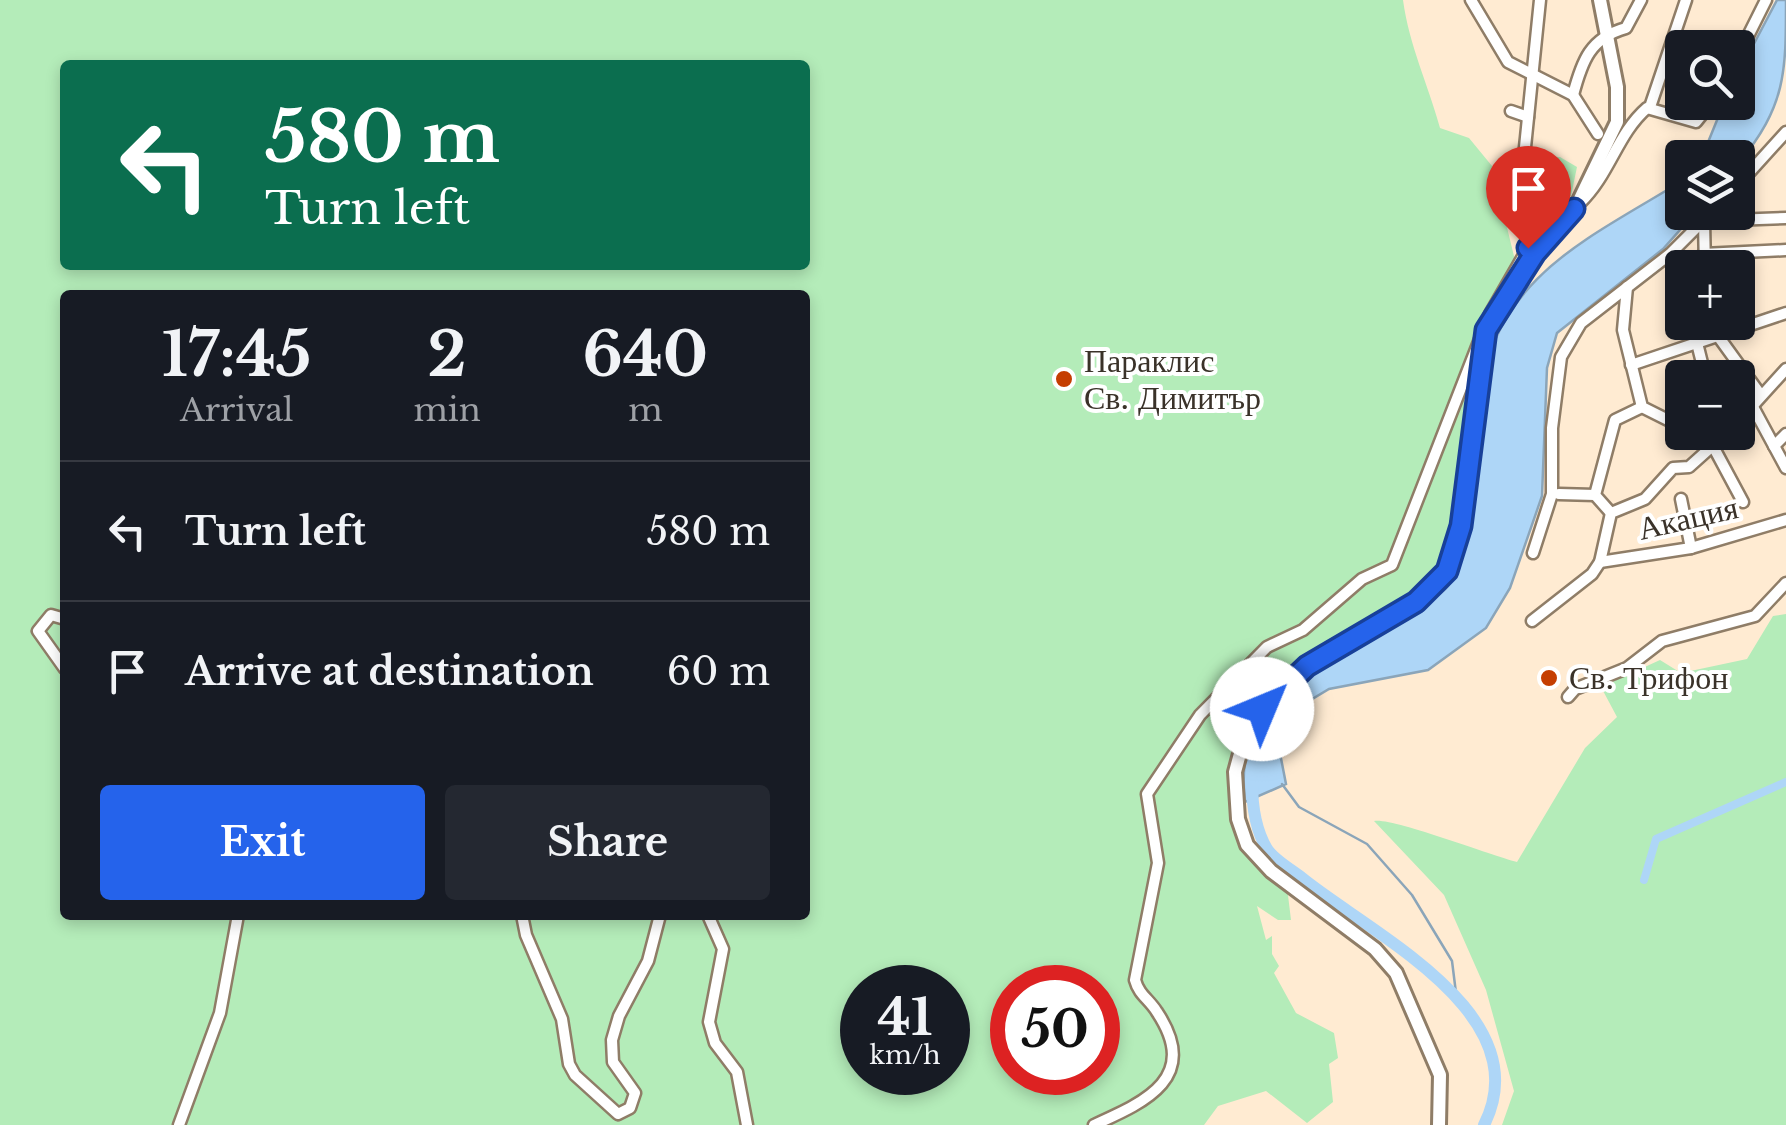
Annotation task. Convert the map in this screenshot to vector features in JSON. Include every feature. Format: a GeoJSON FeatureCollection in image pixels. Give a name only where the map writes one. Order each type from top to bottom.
{"type":"FeatureCollection","features":[{"type":"Feature","properties":{"kind":"main road"},"geometry":{"type":"LineString","coordinates":[[1439,1125],[1440,1075],[1396,972],[1375,949],[1271,871],[1247,845],[1238,819],[1235,772],[1248,728],[1287,683],[1330,649],[1416,602],[1447,571],[1461,526],[1486,330],[1535,253],[1574,209],[1617,122],[1617,88],[1600,0]]}},
{"type":"Feature","properties":{"kind":"street"},"geometry":{"type":"LineString","coordinates":[[1471,0],[1508,62],[1573,95],[1598,134]]}},
{"type":"Feature","properties":{"kind":"street"},"geometry":{"type":"LineString","coordinates":[[1540,0],[1524,157],[1546,176]]}},
{"type":"Feature","properties":{"kind":"street"},"geometry":{"type":"LineString","coordinates":[[1573,95],[1582,56],[1607,33],[1626,28],[1642,0]]}},
{"type":"Feature","properties":{"kind":"street"},"geometry":{"type":"LineString","coordinates":[[1094,1125],[1156,1094],[1168,1076],[1173,1056],[1157,1011],[1138,992],[1135,980],[1158,862],[1147,794],[1200,714],[1267,646],[1302,630],[1362,580],[1392,565],[1495,302],[1528,248],[1600,184],[1628,130],[1650,107],[1686,0]]}},
{"type":"Feature","properties":{"kind":"street"},"geometry":{"type":"LineString","coordinates":[[1751,30],[1766,0]]}},
{"type":"Feature","properties":{"kind":"street"},"geometry":{"type":"LineString","coordinates":[[1650,107],[1665,112]]}},
{"type":"Feature","properties":{"kind":"street"},"geometry":{"type":"LineString","coordinates":[[1512,110],[1528,117]]}},
{"type":"Feature","properties":{"kind":"street"},"geometry":{"type":"LineString","coordinates":[[1755,166],[1786,132]]}},
{"type":"Feature","properties":{"kind":"street"},"geometry":{"type":"LineString","coordinates":[[1755,218],[1786,218]]}},
{"type":"Feature","properties":{"kind":"street"},"geometry":{"type":"LineString","coordinates":[[1533,553],[1552,494],[1552,428],[1561,357],[1581,323],[1693,230]]}},
{"type":"Feature","properties":{"kind":"street"},"geometry":{"type":"LineString","coordinates":[[1755,251],[1786,250]]}},
{"type":"Feature","properties":{"kind":"street"},"geometry":{"type":"LineString","coordinates":[[1627,288],[1623,330],[1642,407],[1665,418]]}},
{"type":"Feature","properties":{"kind":"street"},"geometry":{"type":"LineString","coordinates":[[1755,323],[1786,313]]}},
{"type":"Feature","properties":{"kind":"street"},"geometry":{"type":"LineString","coordinates":[[1631,365],[1705,340]]}},
{"type":"Feature","properties":{"kind":"street"},"geometry":{"type":"LineString","coordinates":[[1721,340],[1760,394]]}},
{"type":"Feature","properties":{"kind":"street"},"geometry":{"type":"LineString","coordinates":[[1696,343],[1701,360]]}},
{"type":"Feature","properties":{"kind":"street"},"geometry":{"type":"LineString","coordinates":[[1755,403],[1786,370]]}},
{"type":"Feature","properties":{"kind":"street"},"geometry":{"type":"LineString","coordinates":[[1595,495],[1615,420],[1642,407]]}},
{"type":"Feature","properties":{"kind":"street"},"geometry":{"type":"LineString","coordinates":[[1755,411],[1786,468]]}},
{"type":"Feature","properties":{"kind":"street"},"geometry":{"type":"LineString","coordinates":[[1774,446],[1786,434]]}},
{"type":"Feature","properties":{"kind":"street"},"geometry":{"type":"LineString","coordinates":[[1610,513],[1645,498],[1673,468],[1688,467],[1710,450]]}},
{"type":"Feature","properties":{"kind":"street"},"geometry":{"type":"LineString","coordinates":[[1717,450],[1743,502]]}},
{"type":"Feature","properties":{"kind":"street"},"geometry":{"type":"LineString","coordinates":[[1559,494],[1595,495],[1610,513]]}},
{"type":"Feature","properties":{"kind":"street"},"geometry":{"type":"LineString","coordinates":[[1681,499],[1691,548]]}},
{"type":"Feature","properties":{"kind":"street"},"geometry":{"type":"LineString","coordinates":[[1532,621],[1592,574],[1600,562],[1610,513]]}},
{"type":"Feature","properties":{"kind":"street","name":"Акация"},"geometry":{"type":"LineString","coordinates":[[1600,562],[1691,548],[1786,520]]}},
{"type":"Feature","properties":{"kind":"street"},"geometry":{"type":"LineString","coordinates":[[1568,697],[1575,689],[1617,674],[1662,642],[1755,616],[1786,583]]}},
{"type":"Feature","properties":{"kind":"street"},"geometry":{"type":"LineString","coordinates":[[60,618],[52,616],[38,631],[60,662]]}},
{"type":"Feature","properties":{"kind":"street"},"geometry":{"type":"LineString","coordinates":[[180,1125],[220,1013],[237,920]]}},
{"type":"Feature","properties":{"kind":"street"},"geometry":{"type":"LineString","coordinates":[[523,920],[562,1019],[575,1076],[618,1114],[630,1108],[635,1093],[613,1062],[614,1028],[648,961],[659,920]]}},
{"type":"Feature","properties":{"kind":"street"},"geometry":{"type":"LineString","coordinates":[[710,920],[723,950],[708,1022],[716,1042],[737,1072],[747,1125]]}},
{"type":"Feature","properties":{"kind":"green space"},"geometry":{"type":"Polygon","coordinates":[[[0,0],[1403,0],[1414,49],[1440,128],[1469,138],[1492,166],[1523,293],[1495,339],[1478,397],[1468,533],[1449,585],[1396,626],[1312,668],[1242,776],[1245,802],[1232,802],[1239,831],[1287,887],[1291,920],[1278,920],[1257,906],[1266,940],[1272,936],[1272,954],[1279,966],[1274,973],[1296,1013],[1334,1033],[1338,1058],[1329,1064],[1333,1102],[1307,1123],[1266,1091],[1218,1106],[1204,1125],[0,1125],[0,0]]]}},
{"type":"Feature","properties":{"kind":"green space"},"geometry":{"type":"Polygon","coordinates":[[[1531,156],[1560,157],[1577,167],[1571,196],[1540,216],[1524,212],[1536,175],[1531,156]]]}},
{"type":"Feature","properties":{"kind":"green space"},"geometry":{"type":"Polygon","coordinates":[[[1786,614],[1786,1125],[1502,1125],[1514,1091],[1486,990],[1444,895],[1374,821],[1420,830],[1517,862],[1585,748],[1617,717],[1601,687],[1660,660],[1681,673],[1747,659],[1773,616],[1786,614]]]}},
{"type":"Feature","properties":{"kind":"water"},"geometry":{"type":"Polygon","coordinates":[[[1777,0],[1786,0],[1780,88],[1766,124],[1755,141],[1709,140],[1717,120],[1755,120],[1755,42],[1777,0]]]}},
{"type":"Feature","properties":{"kind":"water"},"geometry":{"type":"Polygon","coordinates":[[[1665,191],[1665,230],[1680,230],[1663,249],[1557,333],[1547,368],[1542,496],[1510,588],[1486,628],[1428,670],[1329,689],[1289,713],[1278,743],[1286,784],[1245,802],[1245,760],[1255,727],[1273,701],[1297,681],[1434,598],[1455,574],[1468,532],[1478,399],[1488,357],[1504,321],[1526,291],[1552,266],[1665,191]]]}},
{"type":"Feature","properties":{"kind":"waterway"},"geometry":{"type":"LineString","coordinates":[[1252,782],[1257,825],[1270,853],[1405,951],[1469,1013],[1489,1047],[1495,1085],[1484,1125]]}},
{"type":"Feature","properties":{"kind":"waterway"},"geometry":{"type":"LineString","coordinates":[[1644,880],[1656,839],[1786,782]]}},
{"type":"Feature","properties":{"kind":"waterway"},"geometry":{"type":"LineString","coordinates":[[1282,784],[1299,807],[1367,844],[1412,895],[1452,961],[1456,993]]}},
{"type":"Feature","properties":{"kind":"place","name":"Параклис Св. Димитър"},"geometry":{"type":"Point","coordinates":[1064,379]}},
{"type":"Feature","properties":{"kind":"place","name":"Св. Трифон"},"geometry":{"type":"Point","coordinates":[1549,678]}},
{"type":"Feature","properties":{"kind":"route"},"geometry":{"type":"LineString","coordinates":[[1262,709],[1307,666],[1330,649],[1416,602],[1447,571],[1461,526],[1486,330],[1535,253],[1574,209],[1528,248]]}}]}
